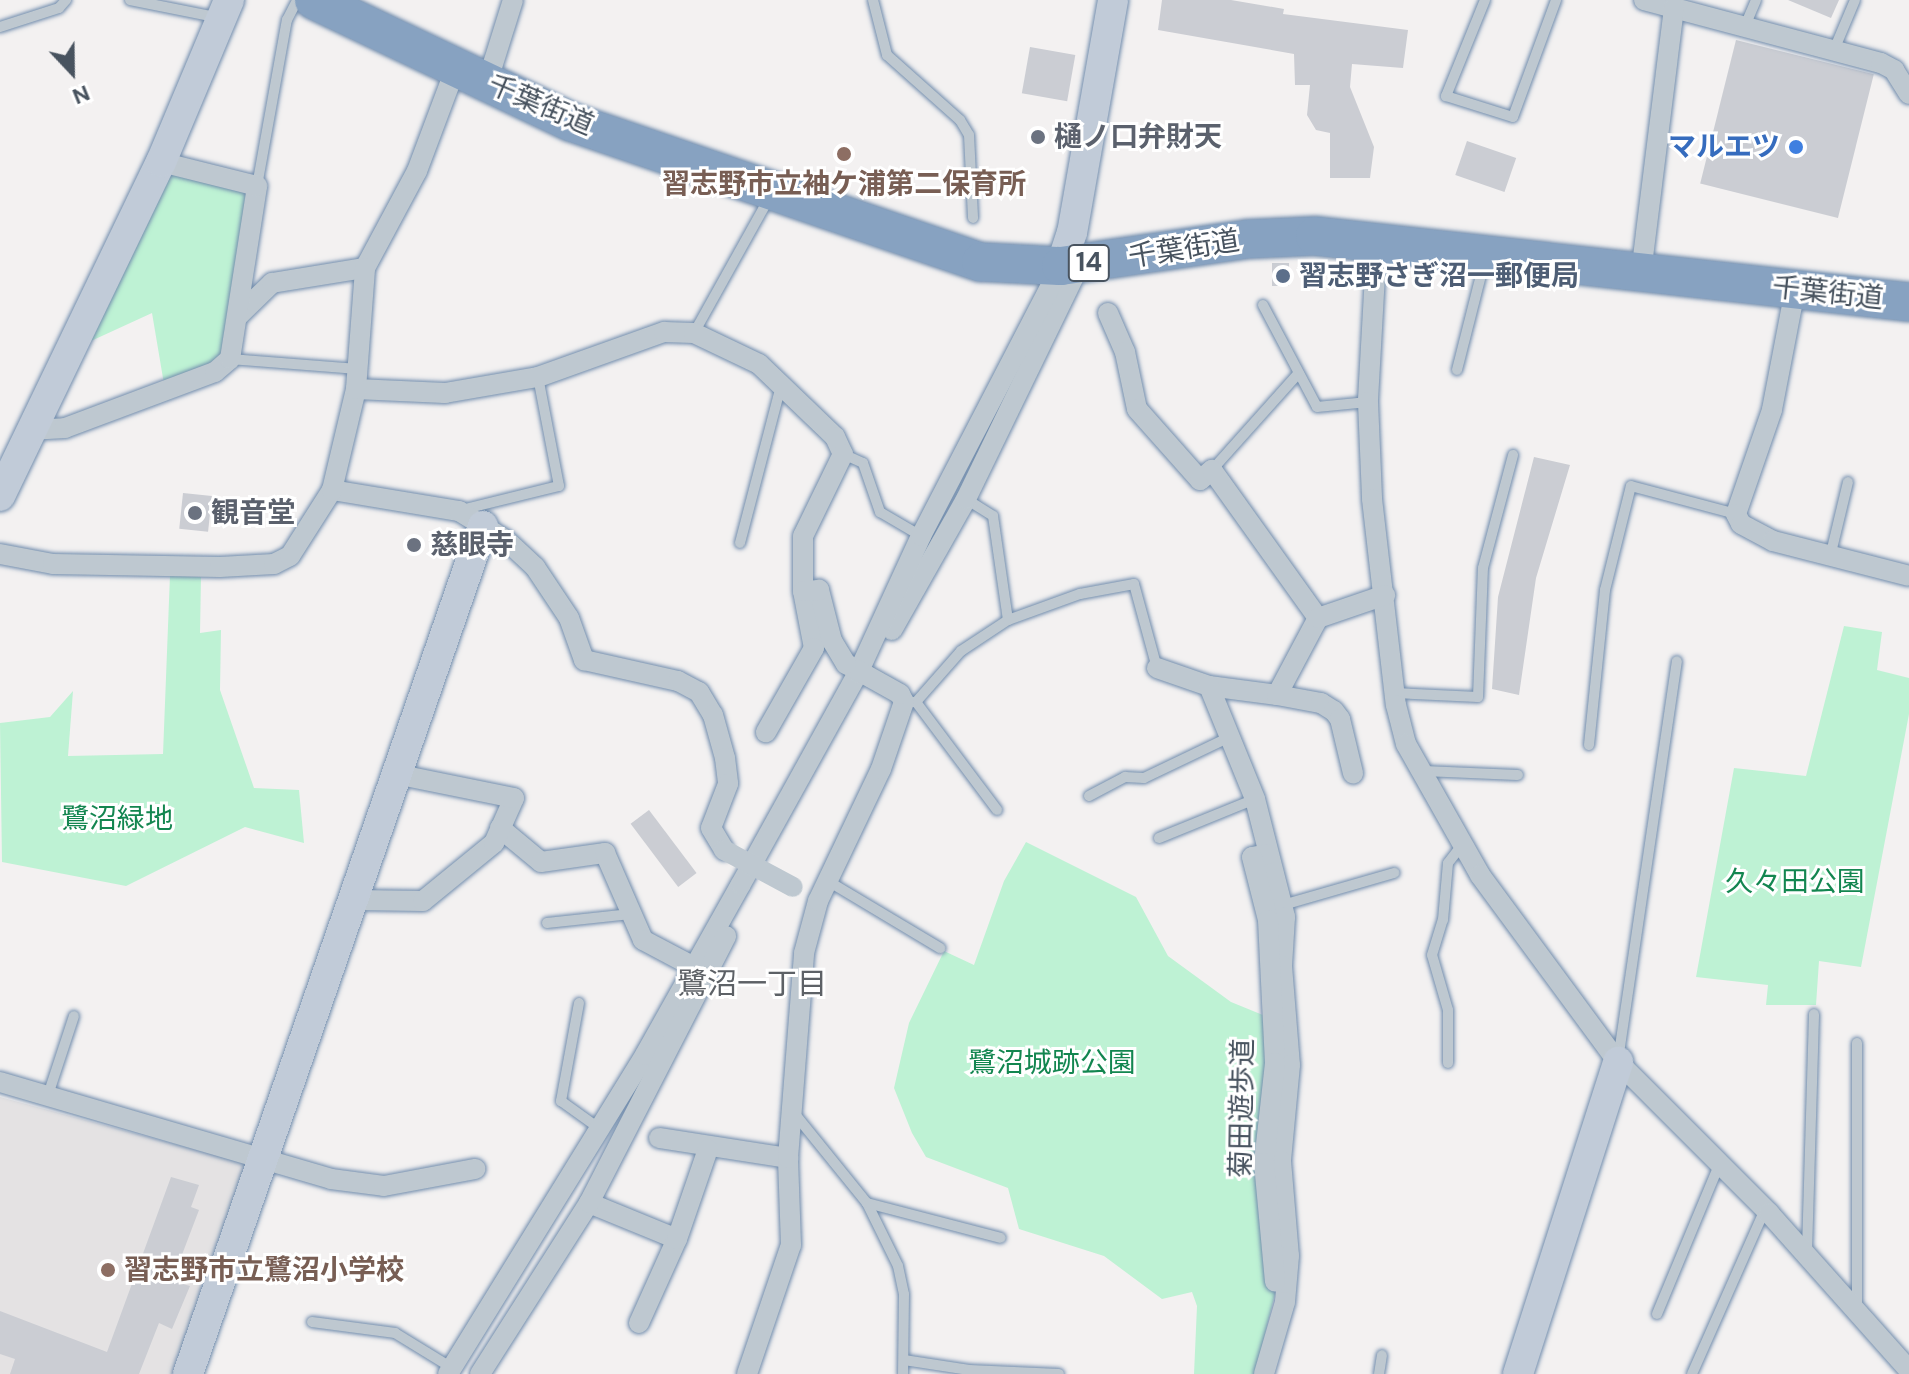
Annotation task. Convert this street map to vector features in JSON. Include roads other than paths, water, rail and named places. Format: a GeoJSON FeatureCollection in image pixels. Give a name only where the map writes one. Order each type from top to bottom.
{"type":"FeatureCollection","features":[{"type":"Feature","properties":{"kind":"highway","name":"千葉街道"},"geometry":{"type":"LineString","coordinates":[[314,0],[571,122],[965,258],[1031,268],[1267,237],[1377,239],[1641,273],[1909,302]]}},
{"type":"Feature","properties":{"kind":"street"},"geometry":{"type":"LineString","coordinates":[[0,554],[53,564],[274,564],[290,556],[332,490],[357,379],[365,268],[513,0]]}},
{"type":"Feature","properties":{"kind":"street"},"geometry":{"type":"LineString","coordinates":[[450,1371],[600,1129],[966,499],[1070,265],[1072,233],[1113,0]]}},
{"type":"Feature","properties":{"kind":"street"},"geometry":{"type":"LineString","coordinates":[[480,1374],[589,1203],[862,675],[921,536],[1090,231],[1129,0]]}},
{"type":"Feature","properties":{"kind":"street"},"geometry":{"type":"LineString","coordinates":[[1641,273],[1659,3],[1834,50],[1894,70],[1909,94]]}},
{"type":"Feature","properties":{"kind":"street"},"geometry":{"type":"LineString","coordinates":[[3,482],[161,162],[225,9]]}},
{"type":"Feature","properties":{"kind":"street"},"geometry":{"type":"LineString","coordinates":[[29,430],[65,428],[215,372],[230,359],[257,186],[161,162]]}},
{"type":"Feature","properties":{"kind":"street"},"geometry":{"type":"LineString","coordinates":[[1377,239],[1368,402],[1372,499],[1395,693],[1406,744],[1462,845],[1553,979],[1618,1062],[1765,1209],[1909,1370]]}},
{"type":"Feature","properties":{"kind":"street"},"geometry":{"type":"LineString","coordinates":[[237,317],[272,283],[365,268]]}},
{"type":"Feature","properties":{"kind":"street"},"geometry":{"type":"LineString","coordinates":[[1795,290],[1772,410],[1736,514],[1741,524],[1773,541],[1830,559],[1909,576]]}},
{"type":"Feature","properties":{"kind":"street"},"geometry":{"type":"LineString","coordinates":[[1108,313],[1125,352],[1137,409],[1200,480],[1212,470],[1318,618]]}},
{"type":"Feature","properties":{"kind":"street"},"geometry":{"type":"LineString","coordinates":[[357,379],[445,393],[538,377],[631,340],[664,332],[694,333],[746,356],[782,384],[835,437],[843,454],[803,536],[803,591],[814,648],[766,732]]}},
{"type":"Feature","properties":{"kind":"street"},"geometry":{"type":"LineString","coordinates":[[332,490],[471,518],[535,567],[569,618],[584,660],[678,681],[708,703],[725,758],[728,784],[711,828],[724,850],[818,901]]}},
{"type":"Feature","properties":{"kind":"street"},"geometry":{"type":"LineString","coordinates":[[188,1374],[400,775],[471,518]]}},
{"type":"Feature","properties":{"kind":"street"},"geometry":{"type":"LineString","coordinates":[[747,1374],[791,1245],[788,1158],[794,1113],[804,953],[818,901],[910,702],[862,675],[832,641],[819,590],[803,591]]}},
{"type":"Feature","properties":{"kind":"street"},"geometry":{"type":"LineString","coordinates":[[1277,695],[1318,618],[1385,595]]}},
{"type":"Feature","properties":{"kind":"street"},"geometry":{"type":"LineString","coordinates":[[1157,668],[1209,686],[1321,703],[1340,719],[1353,773]]}},
{"type":"Feature","properties":{"kind":"street"},"geometry":{"type":"LineString","coordinates":[[1209,686],[1255,799],[1283,905],[1282,966],[1290,1065],[1281,1161],[1289,1256],[1285,1302],[1264,1374]]}},
{"type":"Feature","properties":{"kind":"street"},"geometry":{"type":"LineString","coordinates":[[355,900],[423,901],[494,843],[514,798],[400,775]]}},
{"type":"Feature","properties":{"kind":"street"},"geometry":{"type":"LineString","coordinates":[[500,828],[541,862],[605,853],[643,940],[694,967]]}},
{"type":"Feature","properties":{"kind":"street","name":"菊田遊歩道"},"geometry":{"type":"LineString","coordinates":[[1250,1374],[1274,1299],[1276,1260],[1264,1163],[1275,1063],[1268,920],[1252,857],[1268,854]]}},
{"type":"Feature","properties":{"kind":"street"},"geometry":{"type":"LineString","coordinates":[[1518,1374],[1618,1062]]}},
{"type":"Feature","properties":{"kind":"street"},"geometry":{"type":"LineString","coordinates":[[0,1082],[265,1156],[331,1179],[384,1186],[475,1169]]}},
{"type":"Feature","properties":{"kind":"street"},"geometry":{"type":"LineString","coordinates":[[659,1138],[708,1149],[788,1158]]}},
{"type":"Feature","properties":{"kind":"street"},"geometry":{"type":"LineString","coordinates":[[639,1323],[677,1239],[708,1149]]}},
{"type":"Feature","properties":{"kind":"street"},"geometry":{"type":"LineString","coordinates":[[589,1203],[677,1239]]}},
{"type":"Feature","properties":{"kind":"lane"},"geometry":{"type":"LineString","coordinates":[[0,27],[59,8],[66,0]]}},
{"type":"Feature","properties":{"kind":"lane"},"geometry":{"type":"LineString","coordinates":[[130,0],[225,9]]}},
{"type":"Feature","properties":{"kind":"lane"},"geometry":{"type":"LineString","coordinates":[[257,186],[287,20],[297,0]]}},
{"type":"Feature","properties":{"kind":"lane"},"geometry":{"type":"LineString","coordinates":[[873,0],[887,55],[960,120],[969,135],[973,218]]}},
{"type":"Feature","properties":{"kind":"lane"},"geometry":{"type":"LineString","coordinates":[[1485,0],[1446,96],[1513,117],[1556,0]]}},
{"type":"Feature","properties":{"kind":"lane"},"geometry":{"type":"LineString","coordinates":[[1745,26],[1756,0]]}},
{"type":"Feature","properties":{"kind":"lane"},"geometry":{"type":"LineString","coordinates":[[1834,50],[1855,0]]}},
{"type":"Feature","properties":{"kind":"lane"},"geometry":{"type":"LineString","coordinates":[[694,333],[772,193]]}},
{"type":"Feature","properties":{"kind":"lane"},"geometry":{"type":"LineString","coordinates":[[1457,370],[1487,252]]}},
{"type":"Feature","properties":{"kind":"lane"},"geometry":{"type":"LineString","coordinates":[[1263,305],[1297,375],[1317,407],[1368,402]]}},
{"type":"Feature","properties":{"kind":"lane"},"geometry":{"type":"LineString","coordinates":[[230,359],[357,379]]}},
{"type":"Feature","properties":{"kind":"lane"},"geometry":{"type":"LineString","coordinates":[[1212,470],[1297,375]]}},
{"type":"Feature","properties":{"kind":"lane"},"geometry":{"type":"LineString","coordinates":[[471,518],[559,486],[538,377]]}},
{"type":"Feature","properties":{"kind":"lane"},"geometry":{"type":"LineString","coordinates":[[740,543],[782,384]]}},
{"type":"Feature","properties":{"kind":"lane"},"geometry":{"type":"LineString","coordinates":[[843,454],[863,463],[880,512],[921,536]]}},
{"type":"Feature","properties":{"kind":"lane"},"geometry":{"type":"LineString","coordinates":[[1395,693],[1478,697],[1483,568],[1513,455]]}},
{"type":"Feature","properties":{"kind":"lane"},"geometry":{"type":"LineString","coordinates":[[1830,559],[1848,482]]}},
{"type":"Feature","properties":{"kind":"lane"},"geometry":{"type":"LineString","coordinates":[[1589,745],[1605,590],[1631,486],[1736,514]]}},
{"type":"Feature","properties":{"kind":"lane"},"geometry":{"type":"LineString","coordinates":[[966,499],[993,516],[1008,620]]}},
{"type":"Feature","properties":{"kind":"lane"},"geometry":{"type":"LineString","coordinates":[[997,810],[910,702],[961,651],[1008,620],[1080,594],[1134,584],[1157,668]]}},
{"type":"Feature","properties":{"kind":"lane"},"geometry":{"type":"LineString","coordinates":[[1618,1062],[1677,661]]}},
{"type":"Feature","properties":{"kind":"lane"},"geometry":{"type":"LineString","coordinates":[[1089,796],[1125,777],[1144,778],[1230,737]]}},
{"type":"Feature","properties":{"kind":"lane"},"geometry":{"type":"LineString","coordinates":[[1421,771],[1518,775]]}},
{"type":"Feature","properties":{"kind":"lane"},"geometry":{"type":"LineString","coordinates":[[1159,838],[1255,799]]}},
{"type":"Feature","properties":{"kind":"lane"},"geometry":{"type":"LineString","coordinates":[[1448,1063],[1448,1010],[1432,955],[1443,920],[1448,863],[1462,845]]}},
{"type":"Feature","properties":{"kind":"lane"},"geometry":{"type":"LineString","coordinates":[[1283,905],[1394,873]]}},
{"type":"Feature","properties":{"kind":"lane"},"geometry":{"type":"LineString","coordinates":[[828,881],[940,948]]}},
{"type":"Feature","properties":{"kind":"lane"},"geometry":{"type":"LineString","coordinates":[[547,923],[631,914]]}},
{"type":"Feature","properties":{"kind":"lane"},"geometry":{"type":"LineString","coordinates":[[579,1003],[561,1101],[600,1129]]}},
{"type":"Feature","properties":{"kind":"lane"},"geometry":{"type":"LineString","coordinates":[[1807,1257],[1814,1014]]}},
{"type":"Feature","properties":{"kind":"lane"},"geometry":{"type":"LineString","coordinates":[[48,1095],[74,1016]]}},
{"type":"Feature","properties":{"kind":"lane"},"geometry":{"type":"LineString","coordinates":[[1857,1043],[1857,1315]]}},
{"type":"Feature","properties":{"kind":"lane"},"geometry":{"type":"LineString","coordinates":[[794,1113],[867,1203],[898,1266],[903,1374]]}},
{"type":"Feature","properties":{"kind":"lane"},"geometry":{"type":"LineString","coordinates":[[1657,1314],[1720,1163]]}},
{"type":"Feature","properties":{"kind":"lane"},"geometry":{"type":"LineString","coordinates":[[867,1203],[1001,1238]]}},
{"type":"Feature","properties":{"kind":"lane"},"geometry":{"type":"LineString","coordinates":[[1692,1374],[1765,1209]]}},
{"type":"Feature","properties":{"kind":"lane"},"geometry":{"type":"LineString","coordinates":[[312,1322],[395,1333],[450,1371]]}},
{"type":"Feature","properties":{"kind":"lane"},"geometry":{"type":"LineString","coordinates":[[1379,1374],[1382,1355]]}},
{"type":"Feature","properties":{"kind":"lane"},"geometry":{"type":"LineString","coordinates":[[904,1360],[969,1370],[1059,1374]]}},
{"type":"Feature","properties":{"kind":"place","name":"樋ノ口弁財天"},"geometry":{"type":"Point","coordinates":[1038,137]}},
{"type":"Feature","properties":{"kind":"place","name":"マルエツ"},"geometry":{"type":"Point","coordinates":[1796,147]}},
{"type":"Feature","properties":{"kind":"place","name":"習志野市立袖ケ浦第二保育所"},"geometry":{"type":"Point","coordinates":[844,154]}},
{"type":"Feature","properties":{"kind":"place","name":"習志野さぎ沼一郵便局"},"geometry":{"type":"Point","coordinates":[1283,276]}},
{"type":"Feature","properties":{"kind":"place","name":"観音堂"},"geometry":{"type":"Point","coordinates":[195,513]}},
{"type":"Feature","properties":{"kind":"place","name":"慈眼寺"},"geometry":{"type":"Point","coordinates":[414,545]}},
{"type":"Feature","properties":{"kind":"place","name":"習志野市立鷺沼小学校"},"geometry":{"type":"Point","coordinates":[108,1270]}},
{"type":"Feature","properties":{"kind":"district","name":"鷺沼一丁目"},"geometry":{"type":"Point","coordinates":[752,984]}},
{"type":"Feature","properties":{"kind":"park label","name":"鷺沼緑地"},"geometry":{"type":"Point","coordinates":[117,819]}},
{"type":"Feature","properties":{"kind":"park label","name":"久々田公園"},"geometry":{"type":"Point","coordinates":[1795,882]}},
{"type":"Feature","properties":{"kind":"park label","name":"鷺沼城跡公園"},"geometry":{"type":"Point","coordinates":[1052,1063]}}]}
